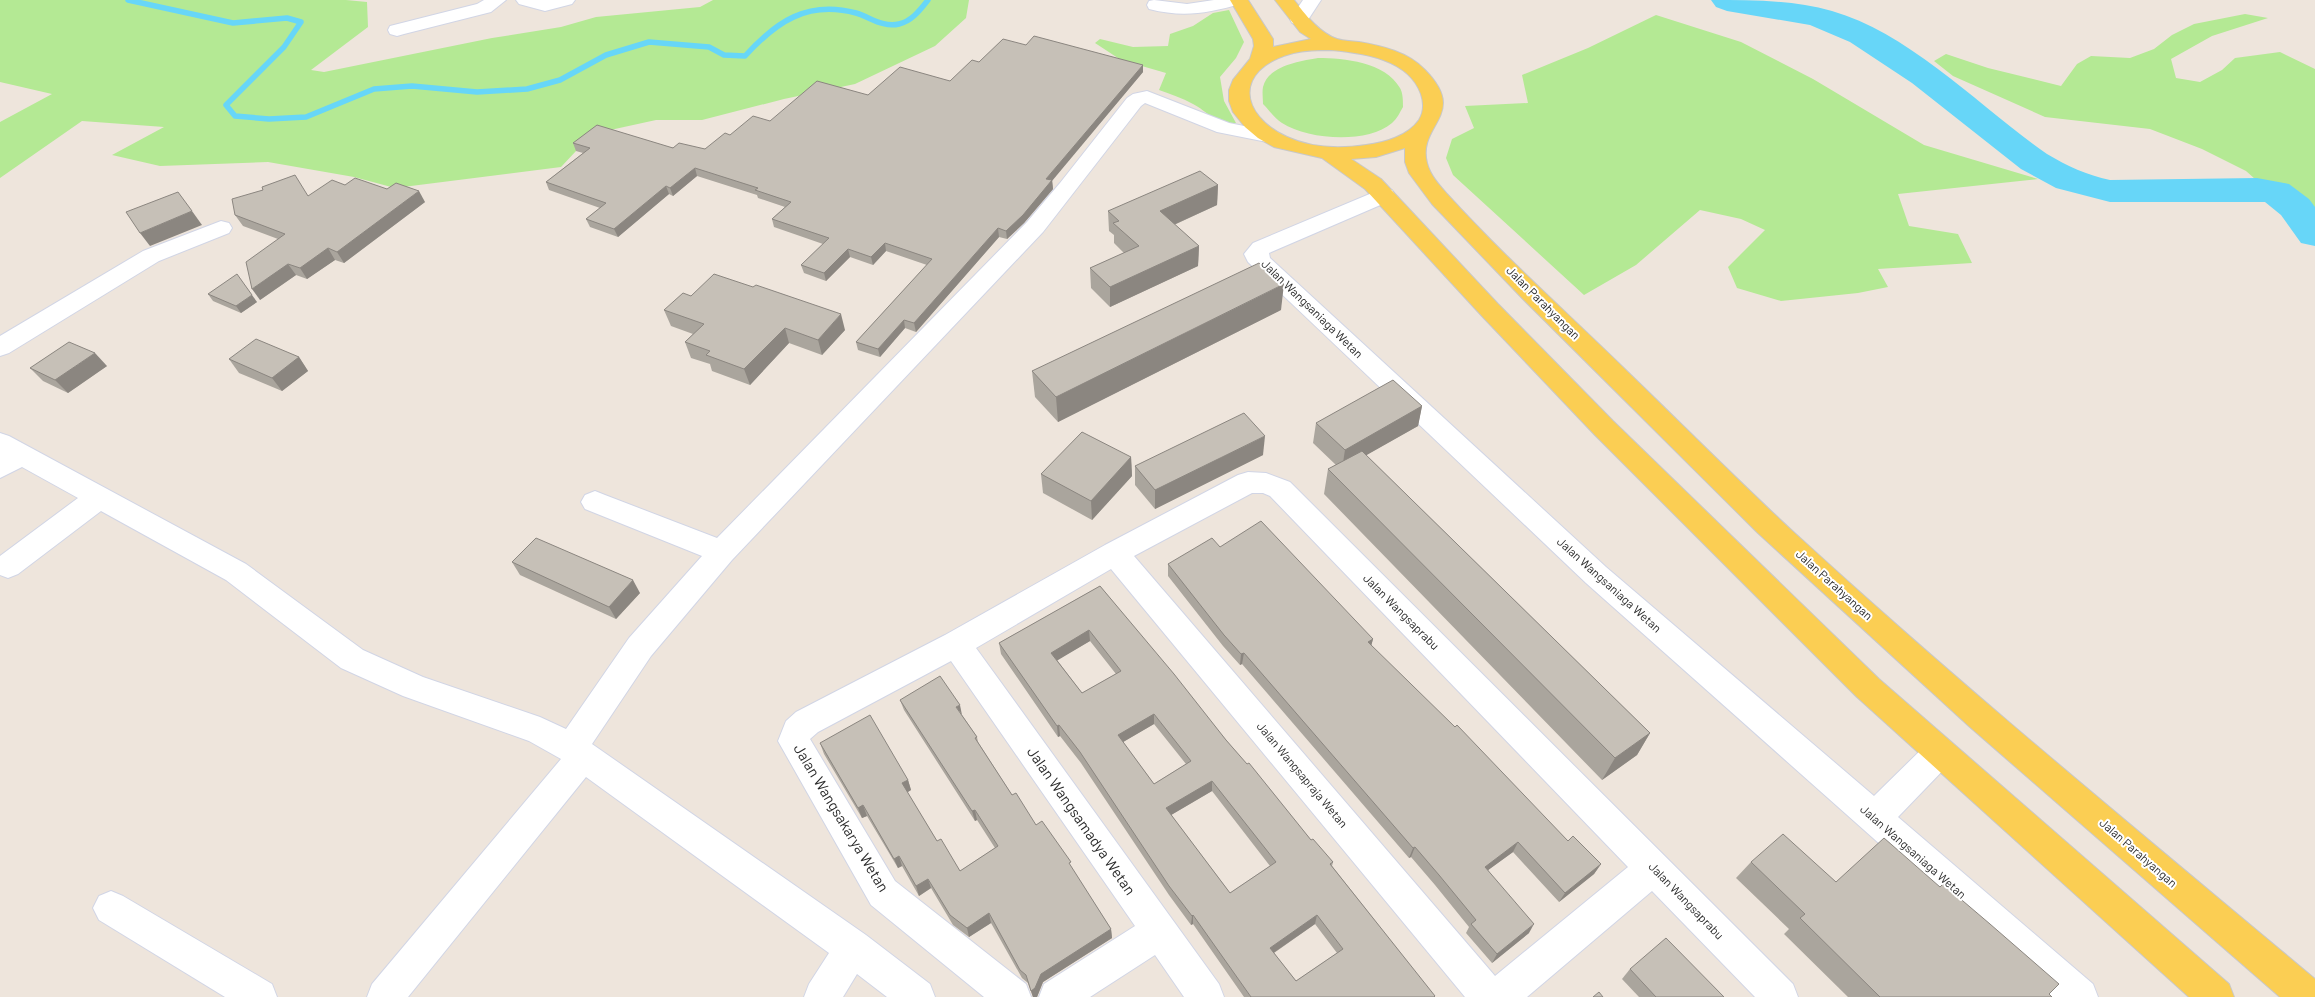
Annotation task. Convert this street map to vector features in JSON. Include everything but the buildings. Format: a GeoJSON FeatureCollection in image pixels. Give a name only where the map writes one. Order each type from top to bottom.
{"type":"FeatureCollection","features":[{"type":"Feature","properties":{"kind":"main road"},"geometry":{"type":"LineString","coordinates":[[1239,0],[1263,38],[1264,46],[1259,61]]}},
{"type":"Feature","properties":{"kind":"main road"},"geometry":{"type":"LineString","coordinates":[[1284,0],[1314,35],[1331,44]]}},
{"type":"Feature","properties":{"kind":"main road"},"geometry":{"type":"LineString","coordinates":[[1331,44],[1360,47],[1387,54],[1409,66],[1426,81],[1434,98],[1432,115],[1421,131],[1404,142],[1382,150],[1356,154],[1328,153],[1298,148],[1272,137],[1252,123],[1241,107],[1238,90],[1245,74],[1259,61],[1279,51],[1304,46],[1331,44]]}},
{"type":"Feature","properties":{"kind":"main road","name":"Jalan Parahyangan"},"geometry":{"type":"LineString","coordinates":[[1421,131],[1415,146],[1414,158],[1420,172],[1436,195],[1516,278],[1698,458],[1789,545],[1950,690],[2308,997]]}},
{"type":"Feature","properties":{"kind":"main road"},"geometry":{"type":"LineString","coordinates":[[1328,153],[1373,184],[1490,310],[1604,428],[1862,681],[2216,997]]}},
{"type":"Feature","properties":{"kind":"street"},"geometry":{"type":"LineString","coordinates":[[397,30],[484,8],[497,0]]}},
{"type":"Feature","properties":{"kind":"street"},"geometry":{"type":"LineString","coordinates":[[525,0],[545,5],[566,0]]}},
{"type":"Feature","properties":{"kind":"street"},"geometry":{"type":"LineString","coordinates":[[1156,5],[1181,11],[1202,9],[1235,0]]}},
{"type":"Feature","properties":{"kind":"street"},"geometry":{"type":"LineString","coordinates":[[1299,19],[1312,0]]}},
{"type":"Feature","properties":{"kind":"street"},"geometry":{"type":"LineString","coordinates":[[385,997],[577,752],[640,647],[722,552],[1035,227],[1068,188],[1134,102],[1140,98],[1147,97],[1224,128],[1272,137]]}},
{"type":"Feature","properties":{"kind":"street","name":"Jalan Wangsaniaga Wetan"},"geometry":{"type":"LineString","coordinates":[[1384,195],[1261,248],[1256,254],[1260,262],[1596,575],[2080,997]]}},
{"type":"Feature","properties":{"kind":"street"},"geometry":{"type":"LineString","coordinates":[[0,347],[151,256],[221,228]]}},
{"type":"Feature","properties":{"kind":"street"},"geometry":{"type":"LineString","coordinates":[[7,455],[100,497],[236,572],[352,659],[414,687],[540,731],[577,752],[853,948],[917,997]]}},
{"type":"Feature","properties":{"kind":"street","name":"Jalan Wangsaprabu"},"geometry":{"type":"LineString","coordinates":[[956,644],[1115,553],[1248,482],[1266,483],[1280,489],[1780,997]]}},
{"type":"Feature","properties":{"kind":"street"},"geometry":{"type":"LineString","coordinates":[[8,566],[100,497]]}},
{"type":"Feature","properties":{"kind":"street"},"geometry":{"type":"LineString","coordinates":[[595,502],[722,552]]}},
{"type":"Feature","properties":{"kind":"street","name":"Jalan Wangsapraja Wetan"},"geometry":{"type":"LineString","coordinates":[[1115,553],[1489,997]]}},
{"type":"Feature","properties":{"kind":"street","name":"Jalan Wangsamadya Wetan"},"geometry":{"type":"LineString","coordinates":[[956,644],[1206,997]]}},
{"type":"Feature","properties":{"kind":"street","name":"Jalan Wangsakarya Wetan"},"geometry":{"type":"LineString","coordinates":[[956,644],[807,722],[796,731],[794,741],[883,893],[1013,997]]}},
{"type":"Feature","properties":{"kind":"street"},"geometry":{"type":"LineString","coordinates":[[1874,819],[1940,752]]}},
{"type":"Feature","properties":{"kind":"street"},"geometry":{"type":"LineString","coordinates":[[1499,997],[1653,868]]}},
{"type":"Feature","properties":{"kind":"street"},"geometry":{"type":"LineString","coordinates":[[112,908],[259,997]]}},
{"type":"Feature","properties":{"kind":"street"},"geometry":{"type":"LineString","coordinates":[[1057,997],[1159,932]]}},
{"type":"Feature","properties":{"kind":"street"},"geometry":{"type":"LineString","coordinates":[[822,997],[853,948]]}},
{"type":"Feature","properties":{"kind":"green space"},"geometry":{"type":"Polygon","coordinates":[[[0,0],[346,0],[367,2],[368,27],[311,70],[324,72],[492,38],[561,27],[596,17],[700,7],[713,0],[969,0],[966,18],[935,46],[855,84],[784,99],[702,120],[656,120],[592,134],[561,167],[395,188],[354,177],[268,162],[160,166],[112,155],[164,127],[82,121],[0,178],[0,122],[52,94],[0,82],[0,0]]]}},
{"type":"Feature","properties":{"kind":"green space"},"geometry":{"type":"Polygon","coordinates":[[[1229,10],[1244,42],[1236,58],[1220,77],[1224,101],[1236,123],[1217,120],[1199,107],[1159,90],[1166,73],[1121,60],[1095,43],[1100,39],[1133,47],[1168,46],[1170,34],[1193,26],[1213,13],[1229,10]]]}},
{"type":"Feature","properties":{"kind":"green space"},"geometry":{"type":"Polygon","coordinates":[[[2245,14],[2268,18],[2212,36],[2171,59],[2176,78],[2200,82],[2222,70],[2235,58],[2280,52],[2315,69],[2315,232],[2246,171],[2202,149],[2150,129],[2045,117],[1953,76],[1934,61],[1946,54],[1988,68],[2061,86],[2077,64],[2091,56],[2130,58],[2154,49],[2172,35],[2194,24],[2245,14]]]}},
{"type":"Feature","properties":{"kind":"green space"},"geometry":{"type":"Polygon","coordinates":[[[1656,15],[1741,42],[1813,79],[1924,145],[2038,179],[1898,194],[1909,226],[1958,234],[1972,263],[1878,269],[1888,287],[1858,293],[1781,301],[1737,288],[1728,267],[1765,230],[1741,219],[1700,210],[1636,265],[1584,295],[1453,175],[1446,158],[1452,139],[1474,128],[1465,106],[1528,103],[1522,75],[1588,48],[1656,15]]]}},
{"type":"Feature","properties":{"kind":"green space"},"geometry":{"type":"Polygon","coordinates":[[[1318,58],[1363,63],[1385,72],[1401,90],[1403,107],[1395,120],[1381,130],[1368,134],[1338,137],[1322,136],[1293,129],[1274,117],[1263,104],[1263,87],[1266,80],[1278,69],[1318,58]]]}},
{"type":"Feature","properties":{"kind":"waterway"},"geometry":{"type":"LineString","coordinates":[[128,0],[233,23],[287,18],[301,22],[284,47],[226,105],[235,116],[269,119],[306,117],[374,89],[412,86],[477,92],[527,89],[560,80],[606,55],[649,42],[709,47],[724,55],[745,56],[781,24],[808,12],[822,9],[838,10],[856,13],[888,25],[893,25],[904,23],[912,18],[928,0]]}},
{"type":"Feature","properties":{"kind":"waterway"},"geometry":{"type":"LineString","coordinates":[[1727,0],[1738,4],[1807,14],[1834,22],[1862,35],[1924,76],[2017,150],[2051,172],[2069,180],[2089,187],[2110,191],[2257,189],[2276,192],[2295,207],[2315,234]]}}]}
